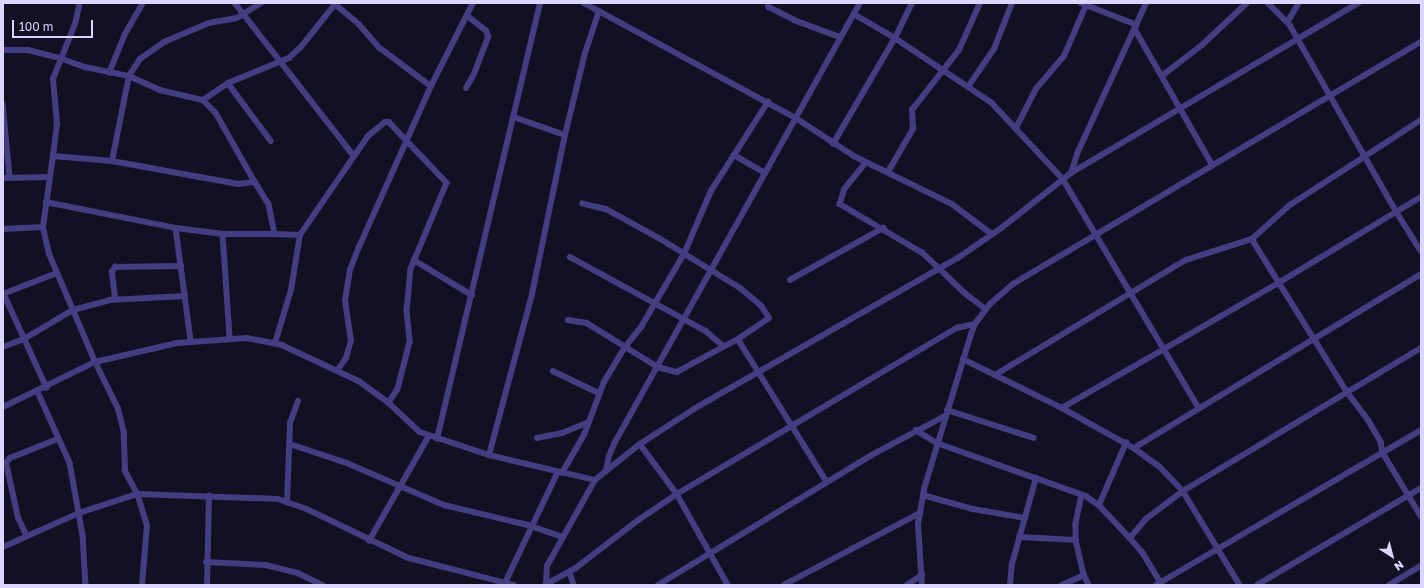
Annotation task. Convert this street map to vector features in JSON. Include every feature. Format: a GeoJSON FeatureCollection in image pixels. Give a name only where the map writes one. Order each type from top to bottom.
{"type":"FeatureCollection","features":[{"type":"Feature","properties":{"kind":"street"},"geometry":{"type":"LineString","coordinates":[[80,3],[75,24],[60,58],[53,84],[57,124],[43,227],[49,254],[95,362],[118,409],[124,433],[125,471],[137,494],[147,526],[142,585]]}},
{"type":"Feature","properties":{"kind":"street"},"geometry":{"type":"LineString","coordinates":[[109,72],[125,34],[143,3]]}},
{"type":"Feature","properties":{"kind":"street"},"geometry":{"type":"LineString","coordinates":[[235,3],[354,156]]}},
{"type":"Feature","properties":{"kind":"street"},"geometry":{"type":"LineString","coordinates":[[112,161],[129,76],[140,59],[157,46],[203,26],[244,14],[261,3]]}},
{"type":"Feature","properties":{"kind":"street"},"geometry":{"type":"LineString","coordinates":[[203,100],[228,83],[281,62],[301,47],[335,3],[359,24],[380,48],[431,86]]}},
{"type":"Feature","properties":{"kind":"street"},"geometry":{"type":"LineString","coordinates":[[337,371],[346,358],[351,341],[345,301],[350,270],[373,213],[408,140],[431,86],[473,3]]}},
{"type":"Feature","properties":{"kind":"street"},"geometry":{"type":"LineString","coordinates":[[437,439],[540,3]]}},
{"type":"Feature","properties":{"kind":"street"},"geometry":{"type":"LineString","coordinates":[[584,3],[768,102],[796,118],[833,144],[866,163],[888,172],[952,204],[992,234]]}},
{"type":"Feature","properties":{"kind":"street"},"geometry":{"type":"LineString","coordinates":[[768,3],[769,7],[794,20],[840,37]]}},
{"type":"Feature","properties":{"kind":"street"},"geometry":{"type":"LineString","coordinates":[[606,471],[609,456],[614,444],[684,321],[685,314],[860,3]]}},
{"type":"Feature","properties":{"kind":"street"},"geometry":{"type":"LineString","coordinates":[[833,144],[895,38],[912,3]]}},
{"type":"Feature","properties":{"kind":"street"},"geometry":{"type":"LineString","coordinates":[[888,172],[913,129],[912,110],[945,71],[959,50],[980,3]]}},
{"type":"Feature","properties":{"kind":"street"},"geometry":{"type":"LineString","coordinates":[[968,87],[994,49],[1012,3]]}},
{"type":"Feature","properties":{"kind":"street"},"geometry":{"type":"LineString","coordinates":[[1071,173],[1077,154],[1146,3]]}},
{"type":"Feature","properties":{"kind":"street"},"geometry":{"type":"LineString","coordinates":[[1162,76],[1202,46],[1247,3]]}},
{"type":"Feature","properties":{"kind":"street"},"geometry":{"type":"LineString","coordinates":[[1268,3],[1288,22],[1329,95],[1365,154],[1396,211],[1421,251]]}},
{"type":"Feature","properties":{"kind":"street"},"geometry":{"type":"LineString","coordinates":[[1288,22],[1300,3]]}},
{"type":"Feature","properties":{"kind":"street"},"geometry":{"type":"LineString","coordinates":[[545,585],[547,566],[595,480],[640,444],[758,372],[940,269],[992,234],[1071,173],[1297,38],[1359,3]]}},
{"type":"Feature","properties":{"kind":"street"},"geometry":{"type":"LineString","coordinates":[[1016,128],[1036,89],[1064,56],[1085,4],[1136,27],[1212,164]]}},
{"type":"Feature","properties":{"kind":"street"},"geometry":{"type":"LineString","coordinates":[[490,455],[532,294],[565,135],[599,11]]}},
{"type":"Feature","properties":{"kind":"street"},"geometry":{"type":"LineString","coordinates":[[854,14],[895,38],[992,102],[1063,179],[1129,294],[1199,408]]}},
{"type":"Feature","properties":{"kind":"street"},"geometry":{"type":"LineString","coordinates":[[466,88],[474,74],[488,37],[486,31],[467,16]]}},
{"type":"Feature","properties":{"kind":"street"},"geometry":{"type":"LineString","coordinates":[[922,585],[918,538],[923,495],[946,413],[975,324],[986,309],[1013,284],[1212,164],[1421,42]]}},
{"type":"Feature","properties":{"kind":"street"},"geometry":{"type":"LineString","coordinates":[[3,50],[28,50],[129,76],[160,90],[203,100],[216,113],[269,204],[275,234]]}},
{"type":"Feature","properties":{"kind":"street"},"geometry":{"type":"LineString","coordinates":[[228,83],[271,141]]}},
{"type":"Feature","properties":{"kind":"street"},"geometry":{"type":"LineString","coordinates":[[504,584],[560,473],[579,445],[599,394],[625,347],[655,303],[684,254],[707,198],[768,102]]}},
{"type":"Feature","properties":{"kind":"street"},"geometry":{"type":"LineString","coordinates":[[3,104],[10,177]]}},
{"type":"Feature","properties":{"kind":"street"},"geometry":{"type":"LineString","coordinates":[[514,117],[565,135]]}},
{"type":"Feature","properties":{"kind":"street"},"geometry":{"type":"LineString","coordinates":[[995,375],[1192,257],[1252,239],[1290,205],[1365,154],[1421,120]]}},
{"type":"Feature","properties":{"kind":"street"},"geometry":{"type":"LineString","coordinates":[[275,343],[291,290],[300,235],[368,136],[387,121],[408,140],[448,183],[430,228],[414,260],[409,276],[406,311],[409,348],[398,389],[389,403]]}},
{"type":"Feature","properties":{"kind":"street"},"geometry":{"type":"LineString","coordinates":[[734,155],[765,173]]}},
{"type":"Feature","properties":{"kind":"street"},"geometry":{"type":"LineString","coordinates":[[53,156],[112,161],[238,184],[255,182]]}},
{"type":"Feature","properties":{"kind":"street"},"geometry":{"type":"LineString","coordinates":[[866,163],[845,189],[840,204],[923,252],[940,269],[986,309]]}},
{"type":"Feature","properties":{"kind":"street"},"geometry":{"type":"LineString","coordinates":[[3,178],[49,177]]}},
{"type":"Feature","properties":{"kind":"street"},"geometry":{"type":"LineString","coordinates":[[1062,408],[1280,282],[1421,197]]}},
{"type":"Feature","properties":{"kind":"street"},"geometry":{"type":"LineString","coordinates":[[46,202],[176,228],[222,234],[300,235]]}},
{"type":"Feature","properties":{"kind":"street"},"geometry":{"type":"LineString","coordinates":[[568,320],[587,323],[658,367],[677,372],[765,323],[769,316],[747,294],[684,254],[614,213],[583,204]]}},
{"type":"Feature","properties":{"kind":"street"},"geometry":{"type":"LineString","coordinates":[[3,229],[43,227]]}},
{"type":"Feature","properties":{"kind":"street"},"geometry":{"type":"LineString","coordinates":[[176,228],[191,341]]}},
{"type":"Feature","properties":{"kind":"street"},"geometry":{"type":"LineString","coordinates":[[790,280],[883,228]]}},
{"type":"Feature","properties":{"kind":"street"},"geometry":{"type":"LineString","coordinates":[[222,234],[230,337]]}},
{"type":"Feature","properties":{"kind":"street"},"geometry":{"type":"LineString","coordinates":[[1252,239],[1348,393],[1369,421],[1381,442],[1383,453],[1421,516]]}},
{"type":"Feature","properties":{"kind":"street"},"geometry":{"type":"LineString","coordinates":[[570,257],[655,303],[684,321],[706,331],[723,346]]}},
{"type":"Feature","properties":{"kind":"street"},"geometry":{"type":"LineString","coordinates":[[414,260],[472,295]]}},
{"type":"Feature","properties":{"kind":"street"},"geometry":{"type":"LineString","coordinates":[[115,298],[112,272],[116,267],[181,266]]}},
{"type":"Feature","properties":{"kind":"street"},"geometry":{"type":"LineString","coordinates":[[47,388],[4,294],[57,273]]}},
{"type":"Feature","properties":{"kind":"street"},"geometry":{"type":"LineString","coordinates":[[1134,448],[1421,274]]}},
{"type":"Feature","properties":{"kind":"street"},"geometry":{"type":"LineString","coordinates":[[3,347],[24,339],[73,310],[115,298],[185,296]]}},
{"type":"Feature","properties":{"kind":"street"},"geometry":{"type":"LineString","coordinates":[[545,585],[570,572],[637,521],[677,494],[794,427],[957,328],[975,324]]}},
{"type":"Feature","properties":{"kind":"street"},"geometry":{"type":"LineString","coordinates":[[3,407],[47,388],[95,362],[136,351],[191,341],[230,337],[275,343],[364,384],[389,403],[420,432],[429,436],[490,455],[560,473],[595,480]]}},
{"type":"Feature","properties":{"kind":"street"},"geometry":{"type":"LineString","coordinates":[[738,339],[827,482]]}},
{"type":"Feature","properties":{"kind":"street"},"geometry":{"type":"LineString","coordinates":[[1130,538],[1146,519],[1182,491],[1348,393],[1367,378],[1421,348]]}},
{"type":"Feature","properties":{"kind":"street"},"geometry":{"type":"LineString","coordinates":[[963,360],[1062,408],[1126,443],[1159,466],[1182,491],[1219,548],[1240,585]]}},
{"type":"Feature","properties":{"kind":"street"},"geometry":{"type":"LineString","coordinates":[[553,371],[599,394]]}},
{"type":"Feature","properties":{"kind":"street"},"geometry":{"type":"LineString","coordinates":[[38,392],[70,463],[83,535],[86,585]]}},
{"type":"Feature","properties":{"kind":"street"},"geometry":{"type":"LineString","coordinates":[[287,502],[290,423],[298,401]]}},
{"type":"Feature","properties":{"kind":"street"},"geometry":{"type":"LineString","coordinates":[[658,585],[827,482],[946,413],[1034,438]]}},
{"type":"Feature","properties":{"kind":"street"},"geometry":{"type":"LineString","coordinates":[[537,438],[562,433],[588,423]]}},
{"type":"Feature","properties":{"kind":"street"},"geometry":{"type":"LineString","coordinates":[[916,430],[938,443],[1082,495],[1099,506],[1143,553],[1159,584],[1421,430]]}},
{"type":"Feature","properties":{"kind":"street"},"geometry":{"type":"LineString","coordinates":[[369,541],[402,486],[429,436]]}},
{"type":"Feature","properties":{"kind":"street"},"geometry":{"type":"LineString","coordinates":[[26,535],[18,518],[6,463],[10,458],[58,439]]}},
{"type":"Feature","properties":{"kind":"street"},"geometry":{"type":"LineString","coordinates":[[1099,506],[1126,443]]}},
{"type":"Feature","properties":{"kind":"street"},"geometry":{"type":"LineString","coordinates":[[290,444],[347,463],[464,511],[532,526],[563,537]]}},
{"type":"Feature","properties":{"kind":"street"},"geometry":{"type":"LineString","coordinates":[[640,444],[677,494],[728,585]]}},
{"type":"Feature","properties":{"kind":"street"},"geometry":{"type":"LineString","coordinates":[[1010,585],[1012,564],[1036,478]]}},
{"type":"Feature","properties":{"kind":"street"},"geometry":{"type":"LineString","coordinates":[[1257,585],[1421,488]]}},
{"type":"Feature","properties":{"kind":"street"},"geometry":{"type":"LineString","coordinates":[[3,547],[26,535],[79,512],[137,494],[210,496],[287,502],[307,509],[369,541],[428,564],[504,584],[514,585]]}},
{"type":"Feature","properties":{"kind":"street"},"geometry":{"type":"LineString","coordinates":[[923,495],[973,509],[1025,518]]}},
{"type":"Feature","properties":{"kind":"street"},"geometry":{"type":"LineString","coordinates":[[1082,495],[1076,524],[1076,540],[1084,575],[1089,585]]}},
{"type":"Feature","properties":{"kind":"street"},"geometry":{"type":"LineString","coordinates":[[207,585],[206,562],[210,496]]}},
{"type":"Feature","properties":{"kind":"street"},"geometry":{"type":"LineString","coordinates":[[784,585],[920,513]]}},
{"type":"Feature","properties":{"kind":"street"},"geometry":{"type":"LineString","coordinates":[[1019,537],[1076,540]]}},
{"type":"Feature","properties":{"kind":"street"},"geometry":{"type":"LineString","coordinates":[[206,562],[266,565],[298,573],[323,585]]}},
{"type":"Feature","properties":{"kind":"street"},"geometry":{"type":"LineString","coordinates":[[1389,585],[1421,566]]}},
{"type":"Feature","properties":{"kind":"street"},"geometry":{"type":"LineString","coordinates":[[570,572],[574,585]]}},
{"type":"Feature","properties":{"kind":"street"},"geometry":{"type":"LineString","coordinates":[[907,585],[922,575]]}},
{"type":"Feature","properties":{"kind":"street"},"geometry":{"type":"LineString","coordinates":[[1062,585],[1084,575]]}}]}
